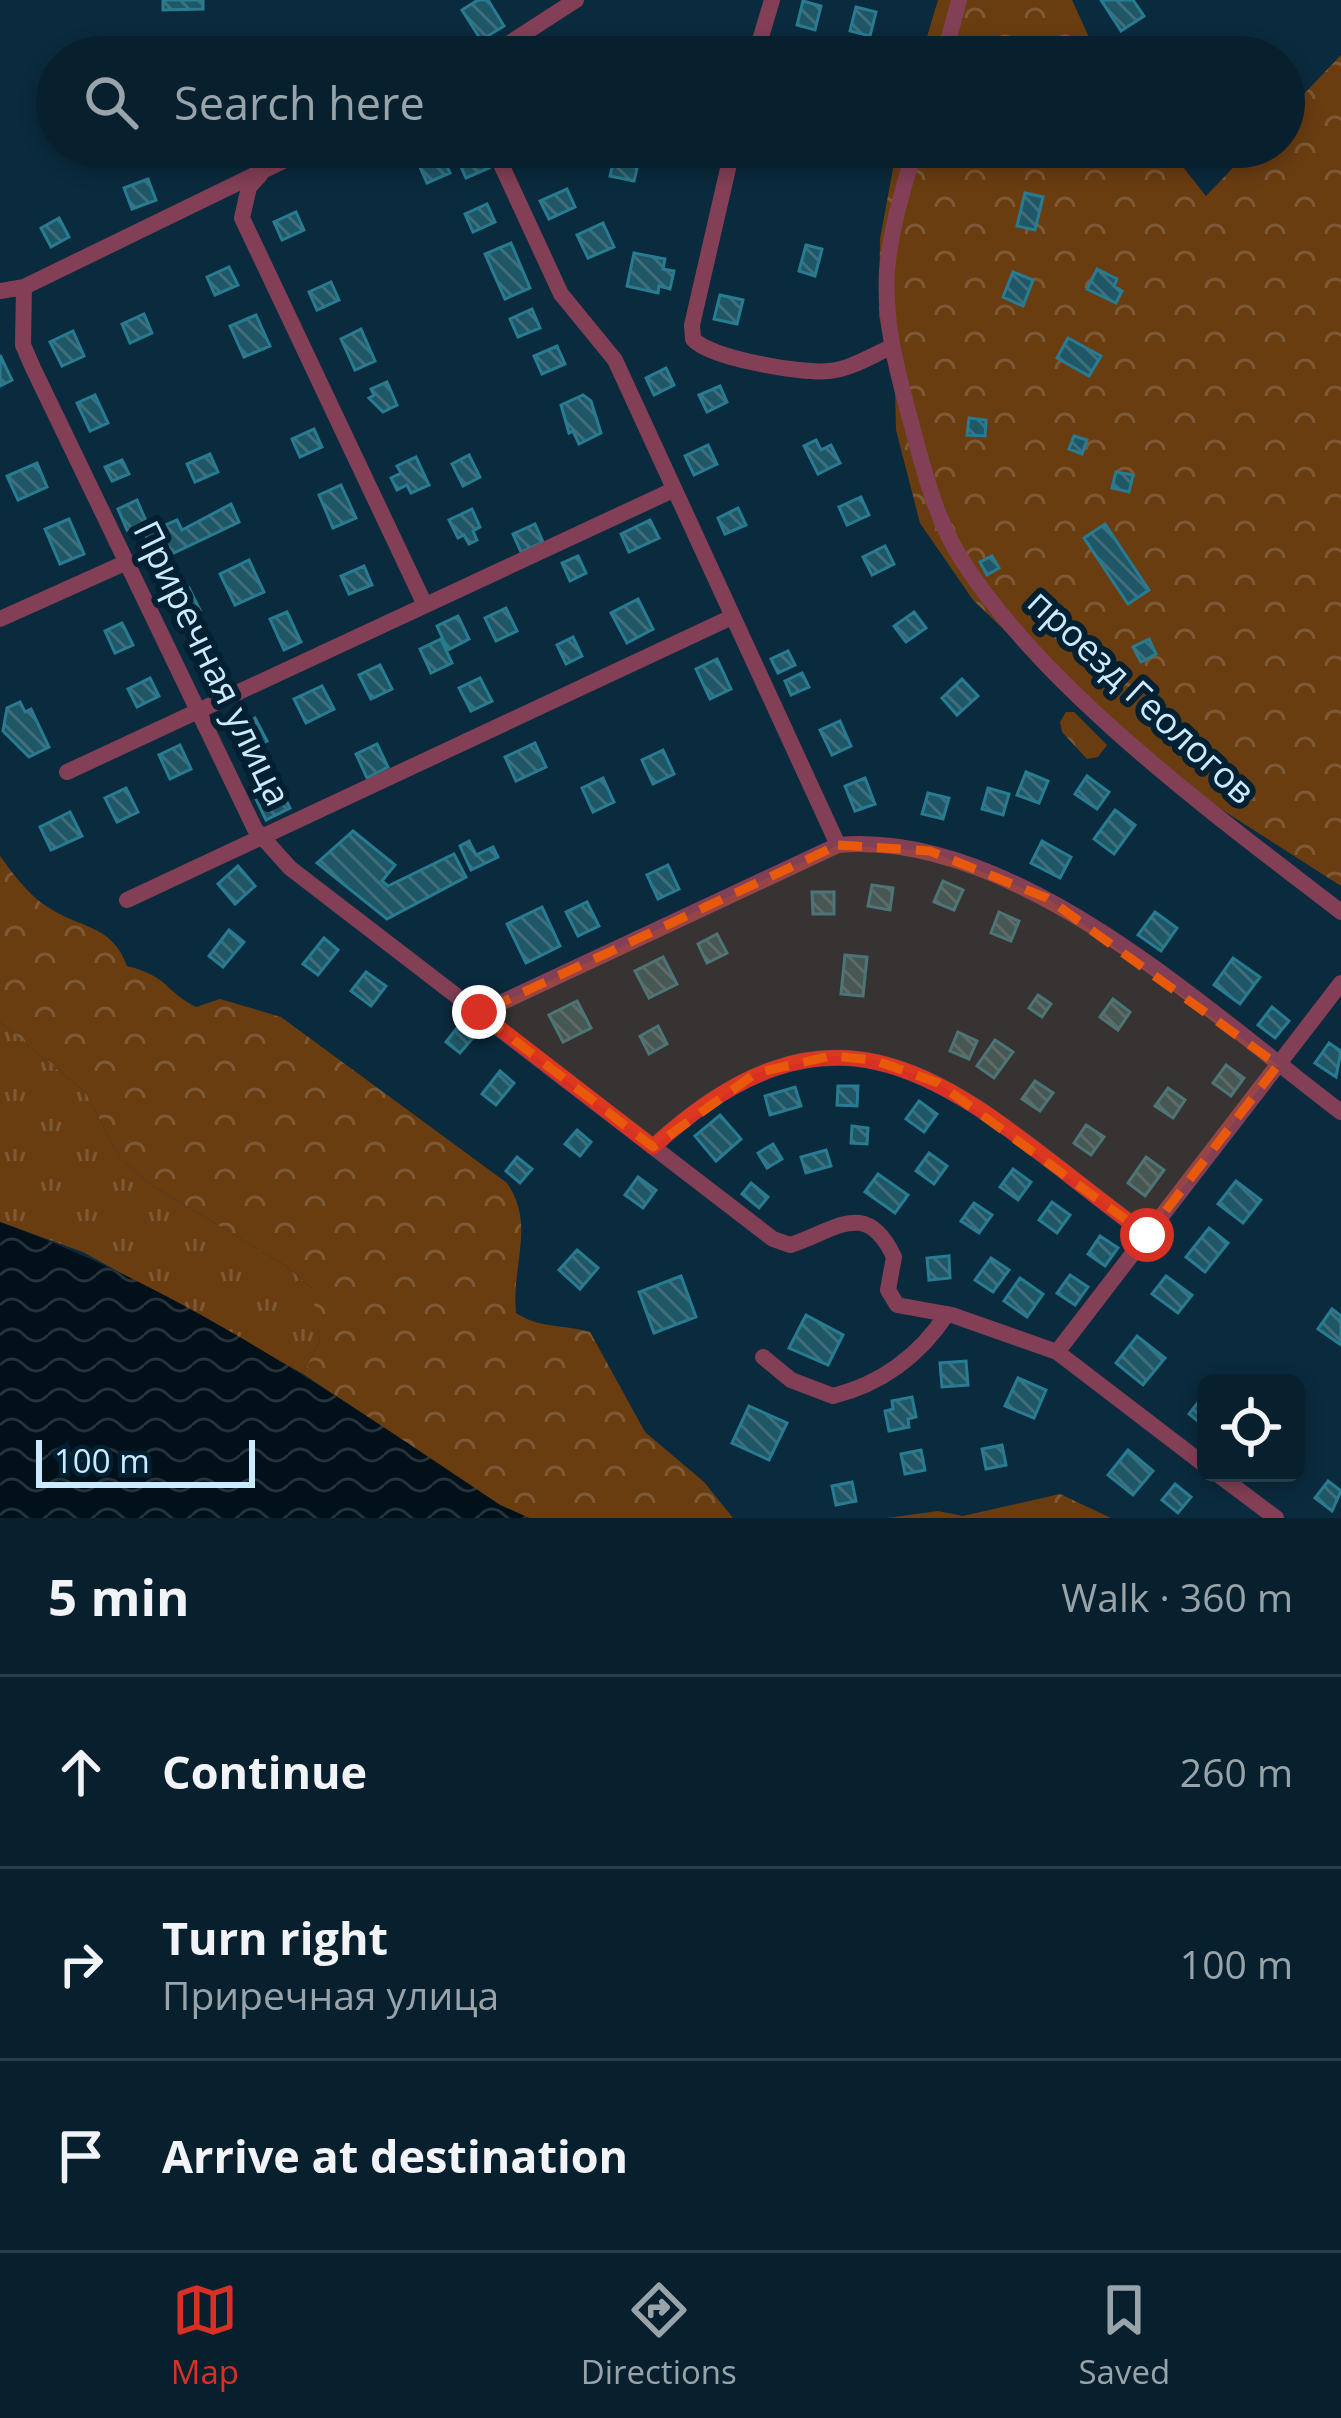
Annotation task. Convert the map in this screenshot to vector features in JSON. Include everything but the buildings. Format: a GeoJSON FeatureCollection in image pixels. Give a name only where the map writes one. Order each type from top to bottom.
{"type":"FeatureCollection","features":[{"type":"Feature","properties":{"kind":"street"},"geometry":{"type":"LineString","coordinates":[[520,36],[576,0]]}},
{"type":"Feature","properties":{"kind":"street"},"geometry":{"type":"LineString","coordinates":[[761,36],[772,0]]}},
{"type":"Feature","properties":{"kind":"street"},"geometry":{"type":"LineString","coordinates":[[949,36],[958,0]]}},
{"type":"Feature","properties":{"kind":"street"},"geometry":{"type":"LineString","coordinates":[[0,291],[24,287],[273,168]]}},
{"type":"Feature","properties":{"kind":"street"},"geometry":{"type":"LineString","coordinates":[[503,168],[561,293],[615,360],[838,845]]}},
{"type":"Feature","properties":{"kind":"street"},"geometry":{"type":"LineString","coordinates":[[728,168],[692,325],[693,339],[715,353],[814,371],[833,371],[891,347]]}},
{"type":"Feature","properties":{"kind":"street","name":"проезд Геологов"},"geometry":{"type":"LineString","coordinates":[[910,168],[887,267],[891,347],[941,521],[988,595],[1058,672],[1187,793],[1341,912]]}},
{"type":"Feature","properties":{"kind":"street"},"geometry":{"type":"LineString","coordinates":[[260,175],[249,187],[242,218],[425,605]]}},
{"type":"Feature","properties":{"kind":"street","name":"Приречная улица"},"geometry":{"type":"LineString","coordinates":[[24,287],[23,345],[199,711],[263,836],[317,892],[773,1239],[790,1245],[843,1222],[860,1222],[876,1231],[895,1257],[888,1290],[897,1305],[947,1314],[1057,1352],[1197,1459]]}},
{"type":"Feature","properties":{"kind":"street"},"geometry":{"type":"LineString","coordinates":[[68,772],[673,490]]}},
{"type":"Feature","properties":{"kind":"street"},"geometry":{"type":"LineString","coordinates":[[0,619],[127,562]]}},
{"type":"Feature","properties":{"kind":"street"},"geometry":{"type":"LineString","coordinates":[[127,900],[732,617]]}},
{"type":"Feature","properties":{"kind":"street"},"geometry":{"type":"LineString","coordinates":[[479,1012],[838,845],[930,851],[982,867],[1047,898],[1341,1112]]}},
{"type":"Feature","properties":{"kind":"street"},"geometry":{"type":"LineString","coordinates":[[1057,1352],[1341,983]]}},
{"type":"Feature","properties":{"kind":"street"},"geometry":{"type":"LineString","coordinates":[[653,1147],[720,1091],[756,1073],[831,1056],[874,1060],[938,1083],[1147,1235]]}},
{"type":"Feature","properties":{"kind":"street"},"geometry":{"type":"LineString","coordinates":[[763,1357],[790,1380],[833,1396],[874,1382],[904,1362],[947,1314]]}},
{"type":"Feature","properties":{"kind":"street"},"geometry":{"type":"LineString","coordinates":[[1228,1482],[1276,1518]]}},
{"type":"Feature","properties":{"kind":"highlighted area"},"geometry":{"type":"Polygon","coordinates":[[[838,845],[930,851],[1047,898],[1278,1065],[1147,1235],[938,1083],[874,1060],[831,1056],[756,1073],[653,1147],[479,1013],[838,845]]]}},
{"type":"Feature","properties":{"kind":"green space"},"geometry":{"type":"Polygon","coordinates":[[[938,0],[1072,0],[1088,36],[927,36],[938,0]]]}},
{"type":"Feature","properties":{"kind":"green space"},"geometry":{"type":"Polygon","coordinates":[[[1341,55],[1341,886],[1129,750],[973,600],[920,523],[896,430],[895,389],[879,316],[880,239],[893,168],[1184,168],[1206,196],[1233,168],[1305,168],[1305,93],[1341,55]]]}},
{"type":"Feature","properties":{"kind":"green space"},"geometry":{"type":"Polygon","coordinates":[[[1066,712],[1074,712],[1107,745],[1098,757],[1087,759],[1062,732],[1060,722],[1066,712]]]}},
{"type":"Feature","properties":{"kind":"green space"},"geometry":{"type":"Polygon","coordinates":[[[0,856],[39,901],[113,942],[127,966],[151,975],[196,1007],[220,999],[281,1017],[507,1183],[520,1214],[516,1313],[543,1324],[590,1332],[645,1432],[704,1482],[733,1518],[529,1518],[500,1505],[303,1374],[320,1341],[312,1288],[286,1266],[150,1184],[119,1157],[86,1093],[0,1022],[0,856]]]}},
{"type":"Feature","properties":{"kind":"green space"},"geometry":{"type":"Polygon","coordinates":[[[0,1022],[86,1093],[119,1157],[150,1184],[286,1266],[313,1289],[320,1341],[303,1374],[83,1252],[0,1222],[0,1022]]]}},
{"type":"Feature","properties":{"kind":"green space"},"geometry":{"type":"Polygon","coordinates":[[[1060,1494],[1111,1518],[887,1518],[938,1511],[963,1516],[1060,1494]]]}},
{"type":"Feature","properties":{"kind":"water"},"geometry":{"type":"Polygon","coordinates":[[[0,1222],[131,1278],[195,1312],[320,1386],[500,1505],[529,1518],[0,1518],[0,1222]]]}},
{"type":"Feature","properties":{"kind":"route"},"geometry":{"type":"LineString","coordinates":[[479,1012],[653,1147],[720,1091],[791,1061],[831,1056],[912,1069],[1147,1235]]}}]}
